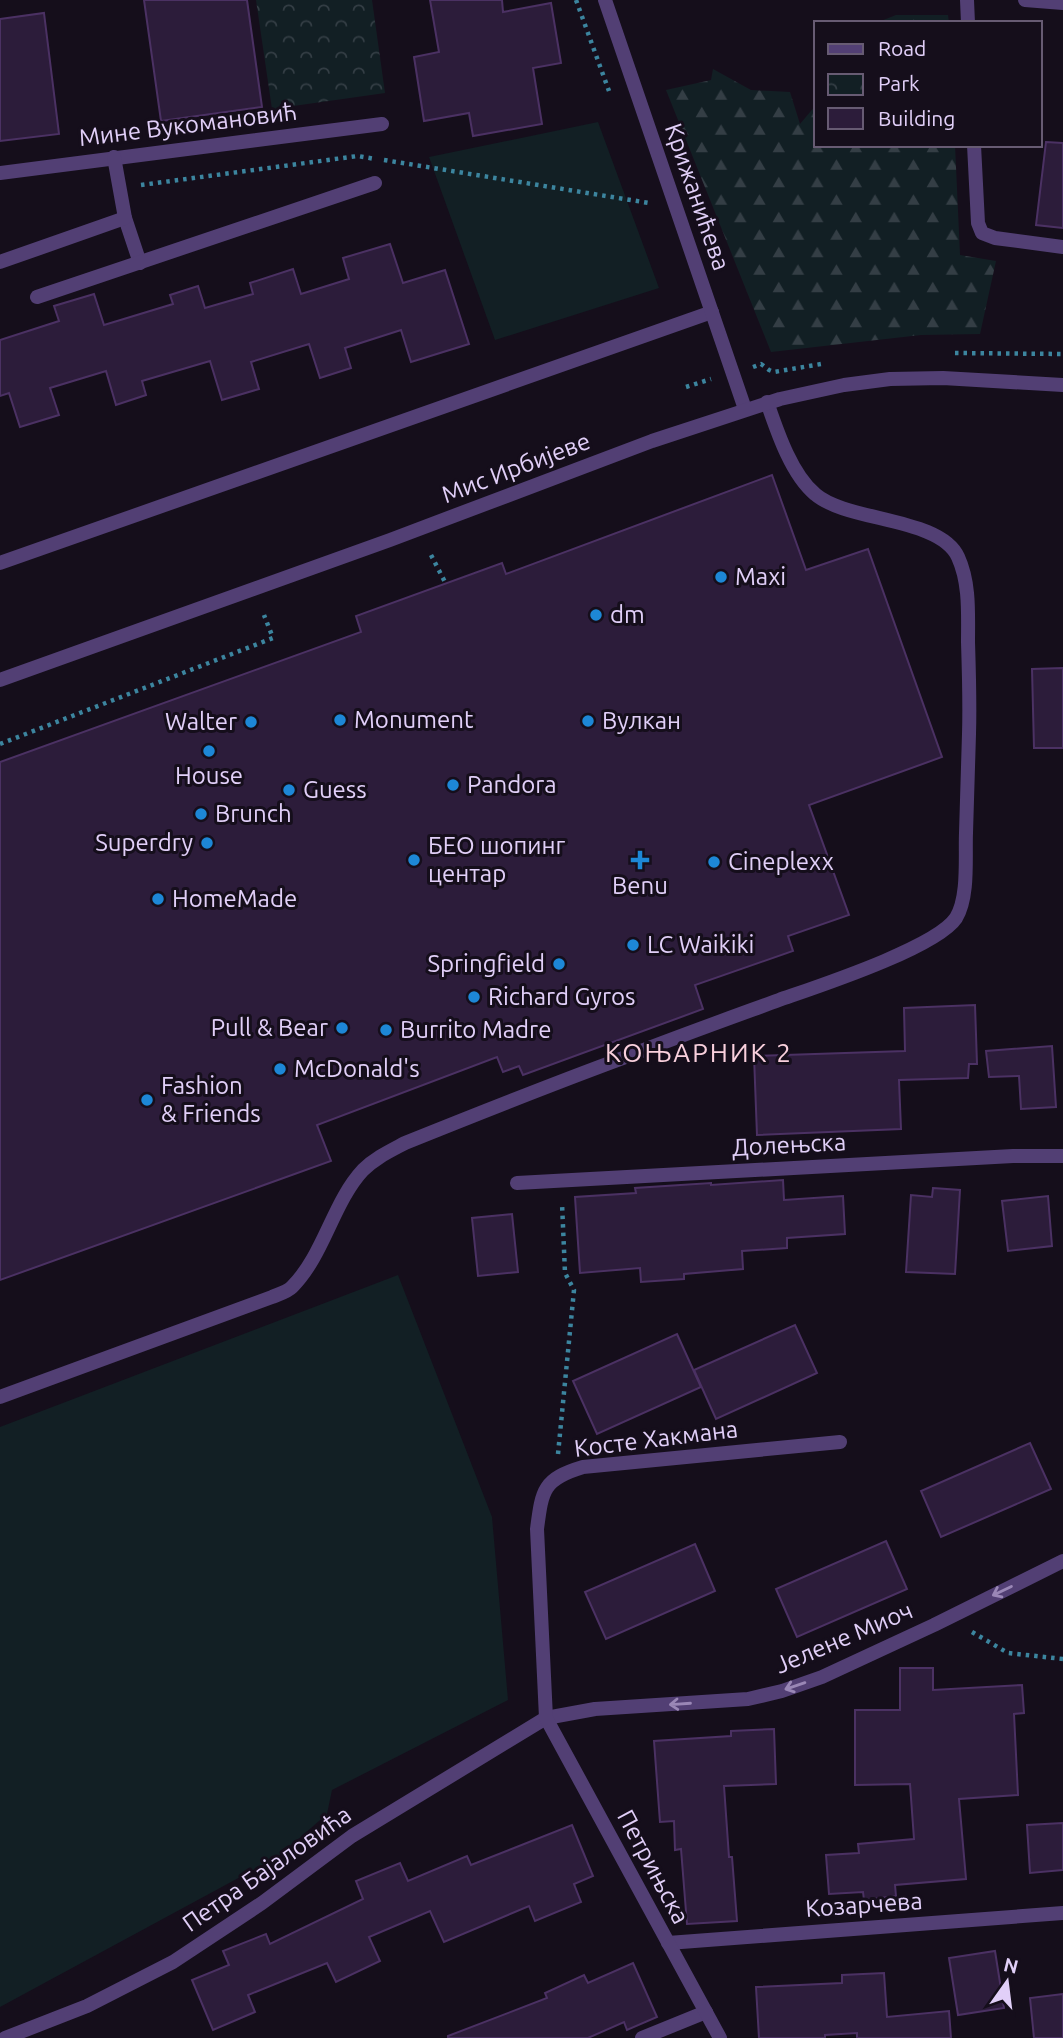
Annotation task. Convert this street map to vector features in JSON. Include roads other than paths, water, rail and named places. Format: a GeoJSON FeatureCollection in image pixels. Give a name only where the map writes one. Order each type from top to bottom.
{"type":"FeatureCollection","features":[{"type":"Feature","properties":{"kind":"street","name":"Крижанићева"},"geometry":{"type":"LineString","coordinates":[[605,0],[745,408]]}},
{"type":"Feature","properties":{"kind":"street"},"geometry":{"type":"LineString","coordinates":[[967,0],[968,21]]}},
{"type":"Feature","properties":{"kind":"street"},"geometry":{"type":"LineString","coordinates":[[1025,0],[1063,3]]}},
{"type":"Feature","properties":{"kind":"street","name":"Мине Вукомановић"},"geometry":{"type":"LineString","coordinates":[[0,173],[382,124]]}},
{"type":"Feature","properties":{"kind":"street"},"geometry":{"type":"LineString","coordinates":[[974,147],[978,223],[982,233],[995,239],[1063,247]]}},
{"type":"Feature","properties":{"kind":"street"},"geometry":{"type":"LineString","coordinates":[[114,157],[125,219],[140,263]]}},
{"type":"Feature","properties":{"kind":"street"},"geometry":{"type":"LineString","coordinates":[[37,298],[375,183]]}},
{"type":"Feature","properties":{"kind":"street"},"geometry":{"type":"LineString","coordinates":[[0,262],[125,219]]}},
{"type":"Feature","properties":{"kind":"street"},"geometry":{"type":"LineString","coordinates":[[0,563],[712,312]]}},
{"type":"Feature","properties":{"kind":"street","name":"Мис Ирбијеве"},"geometry":{"type":"LineString","coordinates":[[0,680],[390,540],[745,408],[807,391],[890,379],[943,378],[1063,385]]}},
{"type":"Feature","properties":{"kind":"street"},"geometry":{"type":"LineString","coordinates":[[0,1396],[290,1289],[314,1254],[353,1183],[379,1156],[405,1143],[623,1058],[896,956],[945,929],[955,918],[961,906],[964,877],[970,708],[967,593],[962,568],[956,553],[944,540],[895,522],[837,507],[811,491],[791,462],[779,438],[767,402]]}},
{"type":"Feature","properties":{"kind":"street","name":"Долењска"},"geometry":{"type":"LineString","coordinates":[[517,1183],[1013,1156],[1063,1156]]}},
{"type":"Feature","properties":{"kind":"street","name":"Косте Хакмана"},"geometry":{"type":"LineString","coordinates":[[546,1718],[537,1529],[540,1502],[545,1488],[566,1472],[583,1466],[840,1442]]}},
{"type":"Feature","properties":{"kind":"street","name":"Јелене Миоч"},"geometry":{"type":"LineString","coordinates":[[546,1718],[595,1709],[748,1699],[782,1691],[822,1677],[1063,1561]]}},
{"type":"Feature","properties":{"kind":"street","name":"Петрињска"},"geometry":{"type":"LineString","coordinates":[[546,1718],[720,2038]]}},
{"type":"Feature","properties":{"kind":"street","name":"Петра Бајаловића"},"geometry":{"type":"LineString","coordinates":[[5,2038],[87,2006],[173,1962],[262,1903],[352,1836],[546,1718]]}},
{"type":"Feature","properties":{"kind":"street","name":"Козарчева"},"geometry":{"type":"LineString","coordinates":[[668,1943],[1063,1913]]}},
{"type":"Feature","properties":{"kind":"street"},"geometry":{"type":"LineString","coordinates":[[642,2038],[706,2012]]}},
{"type":"Feature","properties":{"kind":"place","name":"Maxi"},"geometry":{"type":"Point","coordinates":[721,577]}},
{"type":"Feature","properties":{"kind":"place","name":"dm"},"geometry":{"type":"Point","coordinates":[596,615]}},
{"type":"Feature","properties":{"kind":"place","name":"Monument"},"geometry":{"type":"Point","coordinates":[340,720]}},
{"type":"Feature","properties":{"kind":"place","name":"Вулкан"},"geometry":{"type":"Point","coordinates":[588,721]}},
{"type":"Feature","properties":{"kind":"place","name":"Walter"},"geometry":{"type":"Point","coordinates":[251,722]}},
{"type":"Feature","properties":{"kind":"place","name":"House"},"geometry":{"type":"Point","coordinates":[209,751]}},
{"type":"Feature","properties":{"kind":"place","name":"Pandora"},"geometry":{"type":"Point","coordinates":[453,785]}},
{"type":"Feature","properties":{"kind":"place","name":"Guess"},"geometry":{"type":"Point","coordinates":[289,790]}},
{"type":"Feature","properties":{"kind":"place","name":"Brunch"},"geometry":{"type":"Point","coordinates":[201,814]}},
{"type":"Feature","properties":{"kind":"place","name":"Superdry"},"geometry":{"type":"Point","coordinates":[207,843]}},
{"type":"Feature","properties":{"kind":"place","name":"БЕО шопинг центар"},"geometry":{"type":"Point","coordinates":[414,860]}},
{"type":"Feature","properties":{"kind":"place","name":"Benu"},"geometry":{"type":"Point","coordinates":[640,860]}},
{"type":"Feature","properties":{"kind":"place","name":"Cineplexx"},"geometry":{"type":"Point","coordinates":[714,862]}},
{"type":"Feature","properties":{"kind":"place","name":"HomeMade"},"geometry":{"type":"Point","coordinates":[158,899]}},
{"type":"Feature","properties":{"kind":"place","name":"LC Waikiki"},"geometry":{"type":"Point","coordinates":[633,945]}},
{"type":"Feature","properties":{"kind":"place","name":"Springfield"},"geometry":{"type":"Point","coordinates":[559,964]}},
{"type":"Feature","properties":{"kind":"place","name":"Richard Gyros"},"geometry":{"type":"Point","coordinates":[474,997]}},
{"type":"Feature","properties":{"kind":"place","name":"Pull & Bear"},"geometry":{"type":"Point","coordinates":[342,1028]}},
{"type":"Feature","properties":{"kind":"place","name":"Burrito Madre"},"geometry":{"type":"Point","coordinates":[386,1030]}},
{"type":"Feature","properties":{"kind":"place","name":"McDonald's"},"geometry":{"type":"Point","coordinates":[280,1069]}},
{"type":"Feature","properties":{"kind":"place","name":"Fashion & Friends"},"geometry":{"type":"Point","coordinates":[147,1100]}},
{"type":"Feature","properties":{"kind":"district","name":"КОЊАРНИК 2"},"geometry":{"type":"Point","coordinates":[699,1053]}}]}
